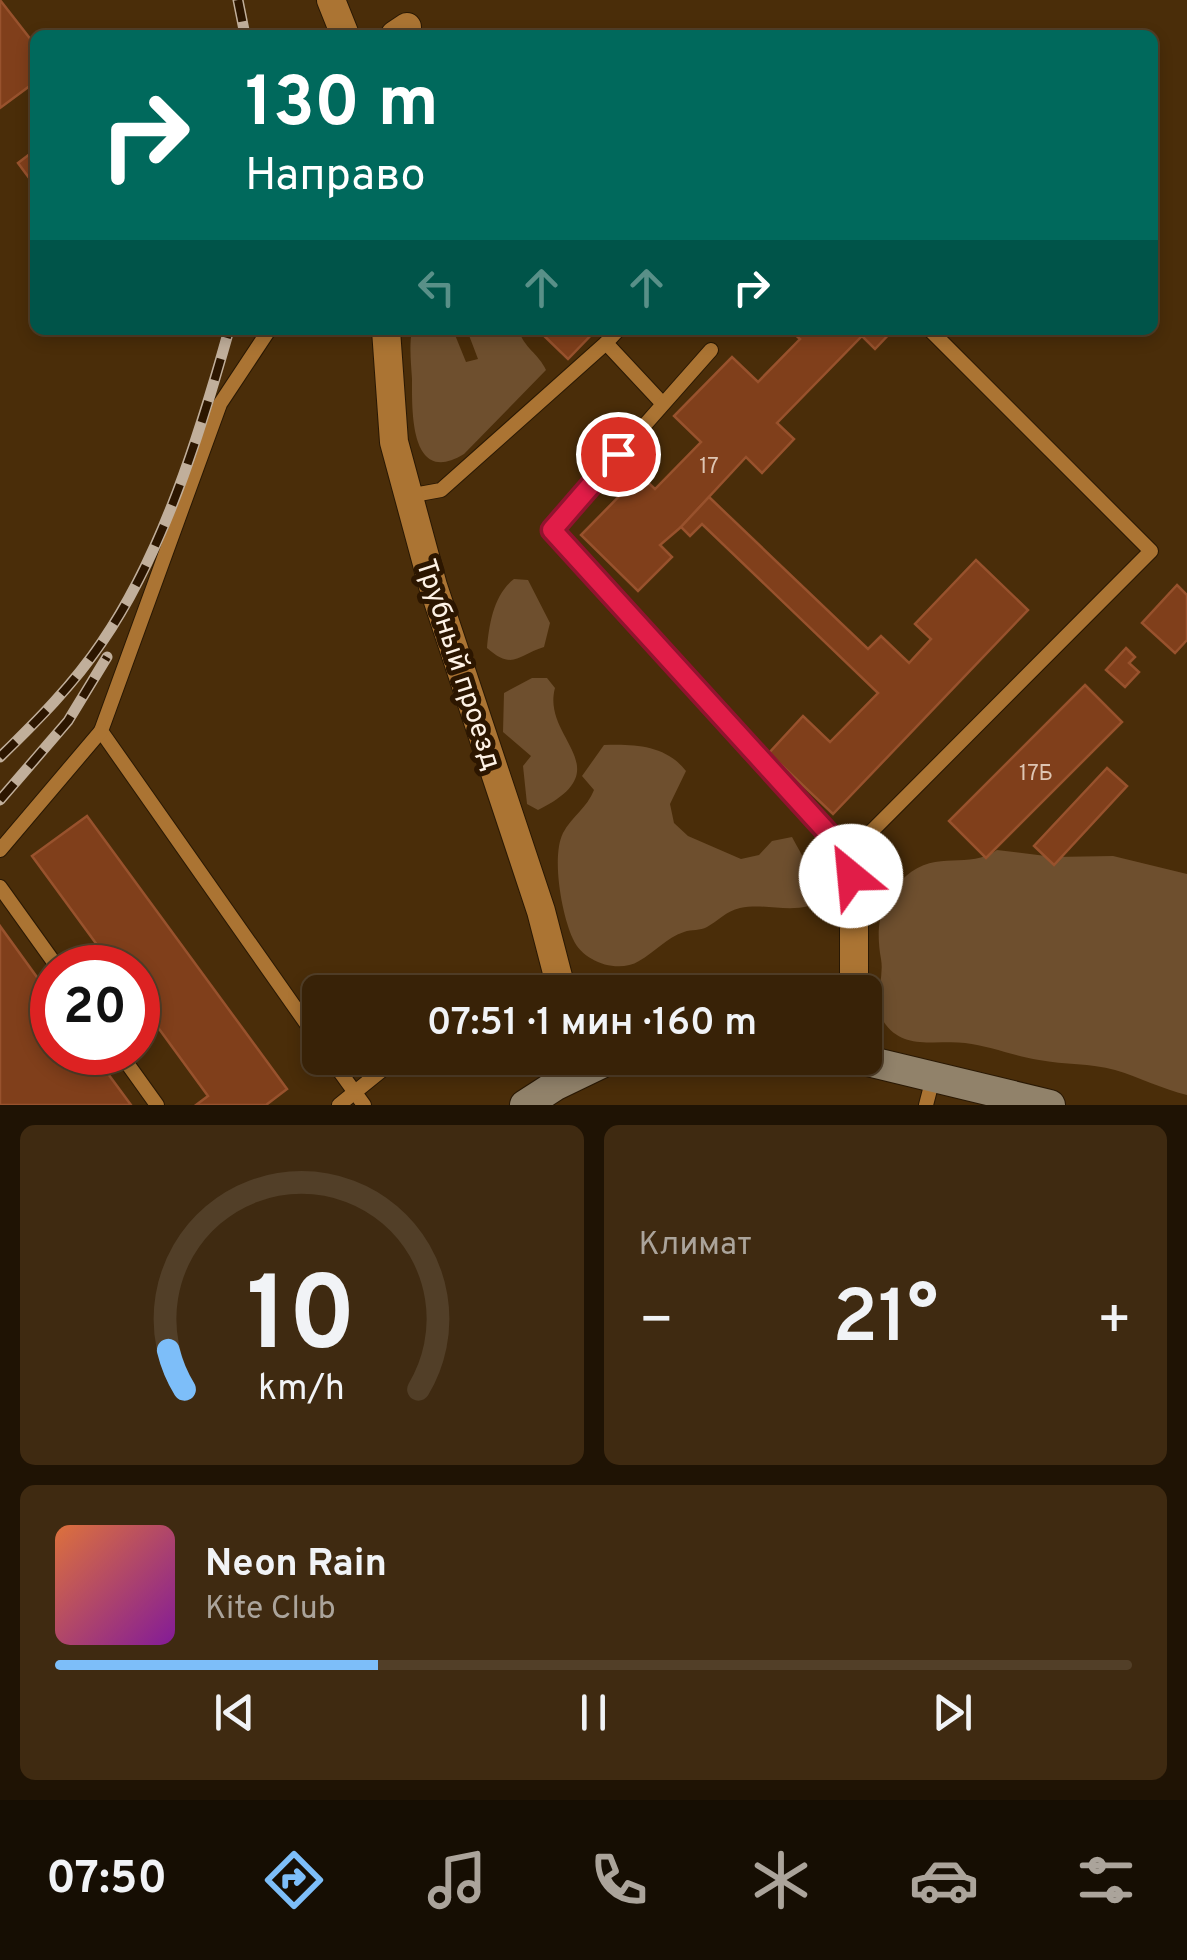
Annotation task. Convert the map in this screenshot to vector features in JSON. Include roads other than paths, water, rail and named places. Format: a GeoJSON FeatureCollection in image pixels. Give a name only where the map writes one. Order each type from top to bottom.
{"type":"FeatureCollection","features":[{"type":"Feature","properties":{"kind":"main road"},"geometry":{"type":"LineString","coordinates":[[882,1070],[929,1092],[1050,1105]]}},
{"type":"Feature","properties":{"kind":"main road"},"geometry":{"type":"LineString","coordinates":[[525,1105],[556,1075]]}},
{"type":"Feature","properties":{"kind":"street"},"geometry":{"type":"LineString","coordinates":[[331,0],[344,30]]}},
{"type":"Feature","properties":{"kind":"street","name":"Трубный проезд"},"geometry":{"type":"LineString","coordinates":[[386,335],[394,442],[408,496],[557,975]]}},
{"type":"Feature","properties":{"kind":"street"},"geometry":{"type":"LineString","coordinates":[[854,897],[854,975]]}},
{"type":"Feature","properties":{"kind":"lane"},"geometry":{"type":"LineString","coordinates":[[0,850],[101,731],[220,404],[266,335]]}},
{"type":"Feature","properties":{"kind":"lane"},"geometry":{"type":"LineString","coordinates":[[408,496],[441,490],[613,335]]}},
{"type":"Feature","properties":{"kind":"lane"},"geometry":{"type":"LineString","coordinates":[[848,855],[1150,551],[935,335]]}},
{"type":"Feature","properties":{"kind":"lane"},"geometry":{"type":"LineString","coordinates":[[606,343],[662,404]]}},
{"type":"Feature","properties":{"kind":"lane"},"geometry":{"type":"LineString","coordinates":[[710,350],[552,530],[848,855],[854,897]]}},
{"type":"Feature","properties":{"kind":"lane"},"geometry":{"type":"LineString","coordinates":[[101,731],[302,1017]]}},
{"type":"Feature","properties":{"kind":"lane"},"geometry":{"type":"LineString","coordinates":[[0,887],[42,945]]}},
{"type":"Feature","properties":{"kind":"lane"},"geometry":{"type":"LineString","coordinates":[[135,1075],[157,1105]]}},
{"type":"Feature","properties":{"kind":"lane"},"geometry":{"type":"LineString","coordinates":[[342,1075],[359,1099]]}},
{"type":"Feature","properties":{"kind":"lane"},"geometry":{"type":"LineString","coordinates":[[339,1105],[359,1099],[381,1075]]}},
{"type":"Feature","properties":{"kind":"railway"},"geometry":{"type":"LineString","coordinates":[[238,0],[244,30]]}},
{"type":"Feature","properties":{"kind":"railway"},"geometry":{"type":"LineString","coordinates":[[0,757],[79,673],[144,570],[178,491],[228,335]]}},
{"type":"Feature","properties":{"kind":"railway"},"geometry":{"type":"LineString","coordinates":[[0,800],[68,721],[107,657]]}}]}
